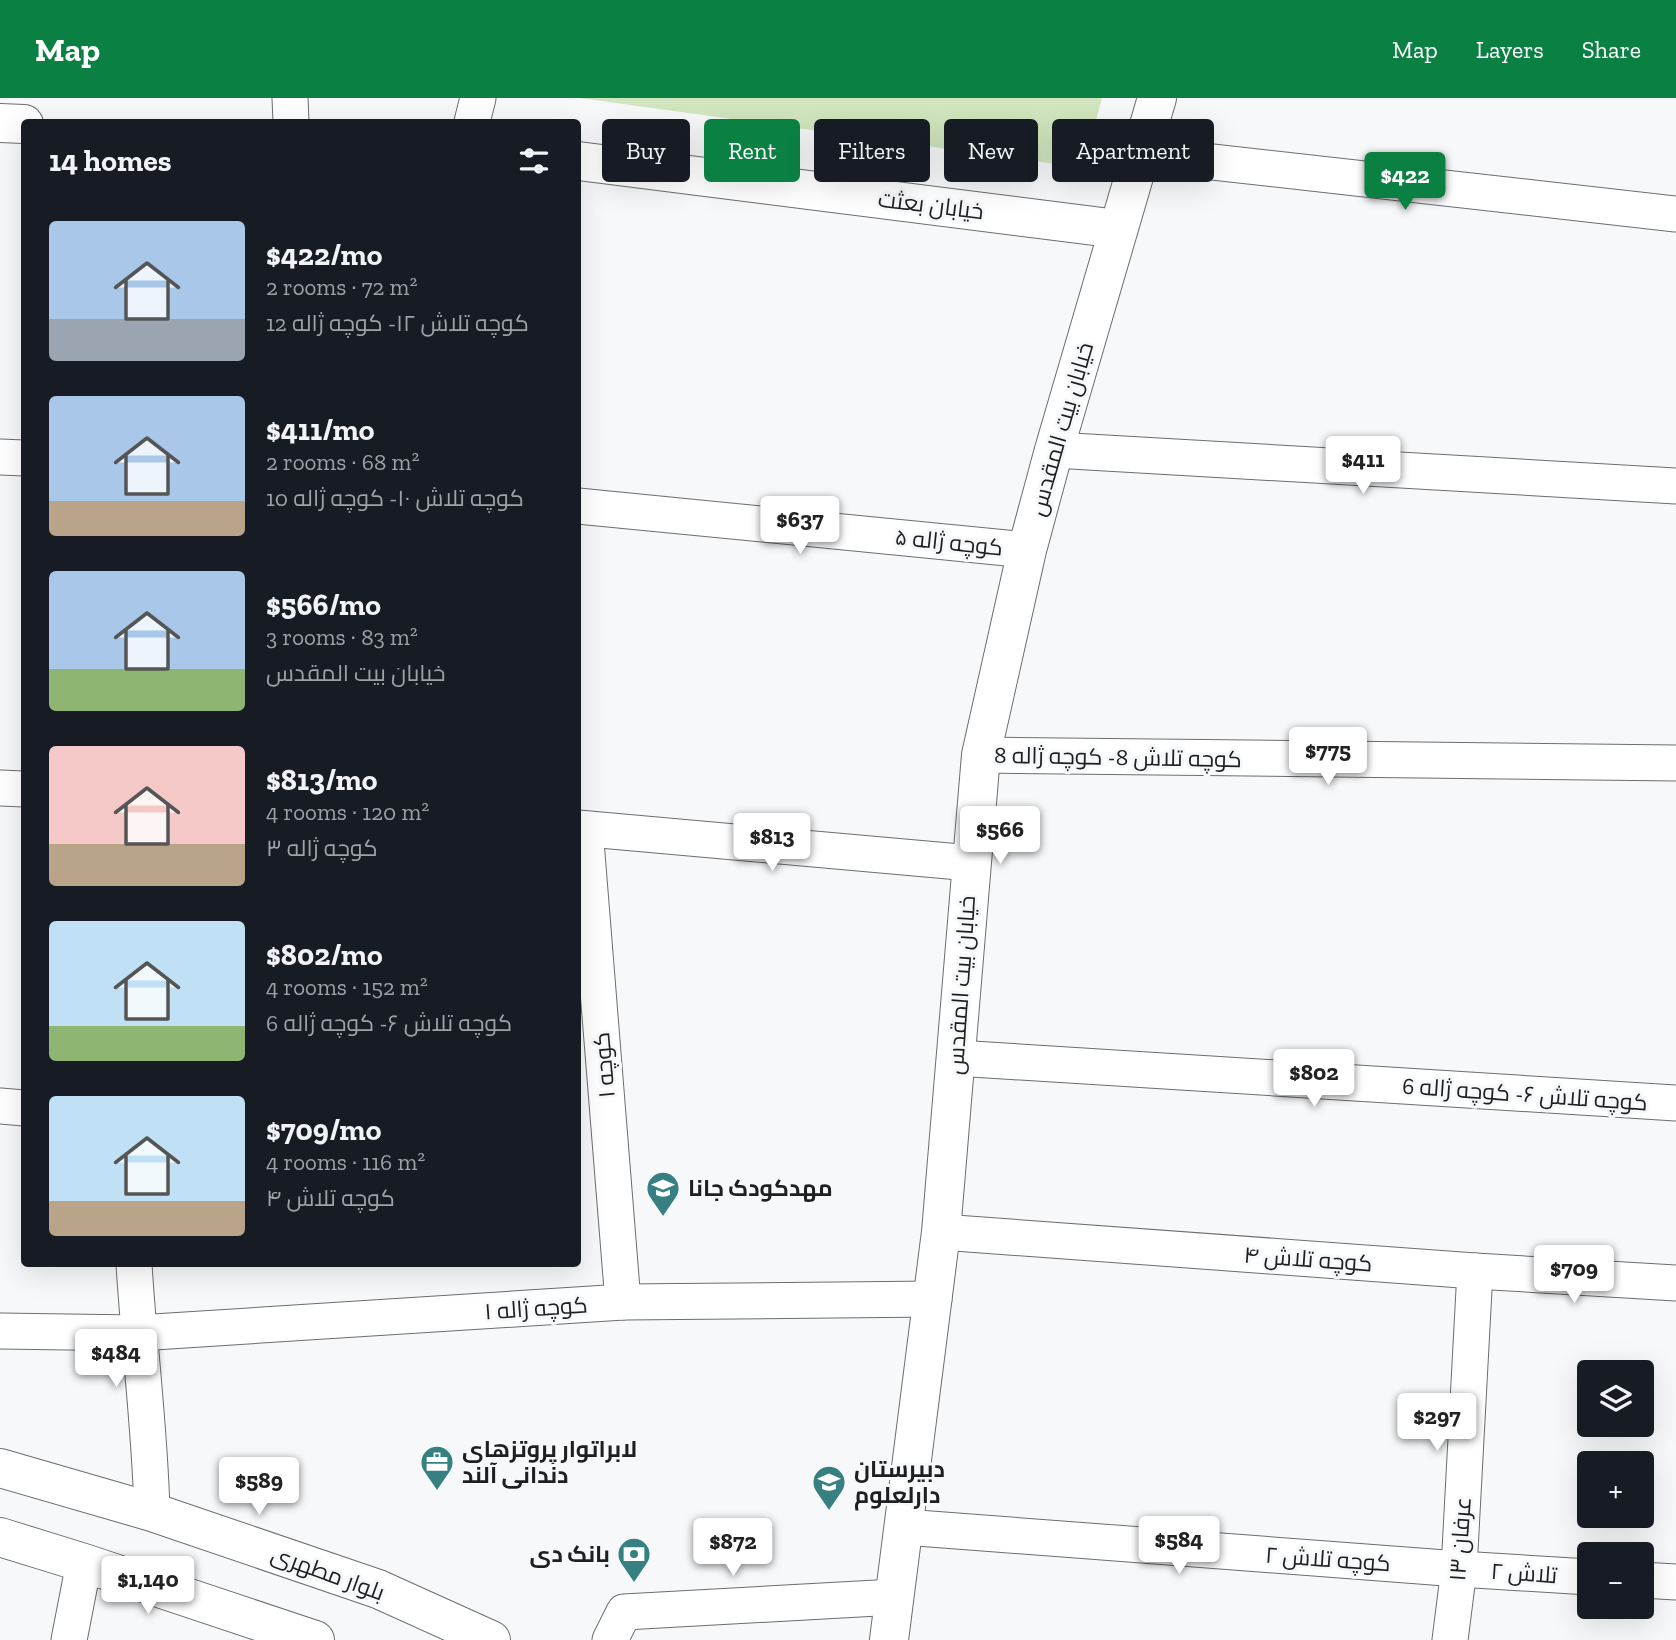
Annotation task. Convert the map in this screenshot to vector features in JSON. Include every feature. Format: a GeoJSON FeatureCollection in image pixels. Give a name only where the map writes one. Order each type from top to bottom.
{"type":"FeatureCollection","features":[{"type":"Feature","properties":{"kind":"street"},"geometry":{"type":"LineString","coordinates":[[290,98],[291,119]]}},
{"type":"Feature","properties":{"kind":"street"},"geometry":{"type":"LineString","coordinates":[[473,119],[478,98]]}},
{"type":"Feature","properties":{"kind":"street","name":"خیابان بیت المقدس"},"geometry":{"type":"LineString","coordinates":[[1151,119],[1157,98]]}},
{"type":"Feature","properties":{"kind":"street"},"geometry":{"type":"LineString","coordinates":[[0,123],[21,124]]}},
{"type":"Feature","properties":{"kind":"street","name":"خیابان بعثت"},"geometry":{"type":"LineString","coordinates":[[581,161],[1118,229]]}},
{"type":"Feature","properties":{"kind":"street"},"geometry":{"type":"LineString","coordinates":[[1214,161],[1676,214]]}},
{"type":"Feature","properties":{"kind":"street","name":"خیابان بیت المقدس"},"geometry":{"type":"LineString","coordinates":[[889,1640],[941,1233],[981,755],[1027,550],[1132,182]]}},
{"type":"Feature","properties":{"kind":"street"},"geometry":{"type":"LineString","coordinates":[[1054,450],[1676,486]]}},
{"type":"Feature","properties":{"kind":"street"},"geometry":{"type":"LineString","coordinates":[[0,457],[21,458]]}},
{"type":"Feature","properties":{"kind":"street","name":"کوچه ژاله ۵"},"geometry":{"type":"LineString","coordinates":[[581,506],[1027,550]]}},
{"type":"Feature","properties":{"kind":"street","name":"کوچه تلاش 8- کوچه ژاله 8"},"geometry":{"type":"LineString","coordinates":[[981,755],[1676,763]]}},
{"type":"Feature","properties":{"kind":"street"},"geometry":{"type":"LineString","coordinates":[[0,788],[21,789]]}},
{"type":"Feature","properties":{"kind":"street"},"geometry":{"type":"LineString","coordinates":[[581,828],[971,863]]}},
{"type":"Feature","properties":{"kind":"street","name":"کوچه ۱"},"geometry":{"type":"LineString","coordinates":[[581,828],[584,908],[623,1302]]}},
{"type":"Feature","properties":{"kind":"street","name":"کوچه تلاش ۶- کوچه ژاله 6"},"geometry":{"type":"LineString","coordinates":[[956,1058],[1676,1103]]}},
{"type":"Feature","properties":{"kind":"street"},"geometry":{"type":"LineString","coordinates":[[0,1106],[21,1108]]}},
{"type":"Feature","properties":{"kind":"street","name":"کوچه تلاش ۴"},"geometry":{"type":"LineString","coordinates":[[941,1233],[1676,1283]]}},
{"type":"Feature","properties":{"kind":"street"},"geometry":{"type":"LineString","coordinates":[[134,1267],[151,1465],[152,1512]]}},
{"type":"Feature","properties":{"kind":"street","name":"عرفان ۱۳"},"geometry":{"type":"LineString","coordinates":[[1450,1640],[1459,1569],[1475,1271]]}},
{"type":"Feature","properties":{"kind":"street","name":"کوچه ژاله ۱"},"geometry":{"type":"LineString","coordinates":[[0,1331],[138,1333],[623,1302],[934,1299]]}},
{"type":"Feature","properties":{"kind":"street","name":"بلوار مطهری"},"geometry":{"type":"LineString","coordinates":[[0,1468],[152,1512],[378,1590],[491,1640]]}},
{"type":"Feature","properties":{"kind":"street","name":"کوچه تلاش ۲"},"geometry":{"type":"LineString","coordinates":[[904,1527],[1459,1569]]}},
{"type":"Feature","properties":{"kind":"street"},"geometry":{"type":"LineString","coordinates":[[0,1537],[315,1640]]}},
{"type":"Feature","properties":{"kind":"street"},"geometry":{"type":"LineString","coordinates":[[69,1640],[84,1563]]}},
{"type":"Feature","properties":{"kind":"street","name":"تلاش ۲"},"geometry":{"type":"LineString","coordinates":[[1459,1569],[1577,1576]]}},
{"type":"Feature","properties":{"kind":"street"},"geometry":{"type":"LineString","coordinates":[[1654,1581],[1676,1582]]}},
{"type":"Feature","properties":{"kind":"street"},"geometry":{"type":"LineString","coordinates":[[610,1640],[624,1612],[895,1597]]}},
{"type":"Feature","properties":{"kind":"green space"},"geometry":{"type":"Polygon","coordinates":[[[580,98],[1102,98],[1096,119],[1052,119],[1052,163],[1038,162],[1038,119],[944,119],[944,148],[930,147],[930,119],[814,119],[814,130],[800,129],[800,119],[731,119],[580,98]]]}},
{"type":"Feature","properties":{"kind":"place","name":"مهدکودک جانا"},"geometry":{"type":"Point","coordinates":[663,1218]}},
{"type":"Feature","properties":{"kind":"place","name":"لابراتوار پروتزهای دندانی آلند"},"geometry":{"type":"Point","coordinates":[437,1492]}},
{"type":"Feature","properties":{"kind":"place","name":"دبیرستان دارلعلوم"},"geometry":{"type":"Point","coordinates":[829,1512]}},
{"type":"Feature","properties":{"kind":"place","name":"بانک دی"},"geometry":{"type":"Point","coordinates":[634,1584]}}]}
